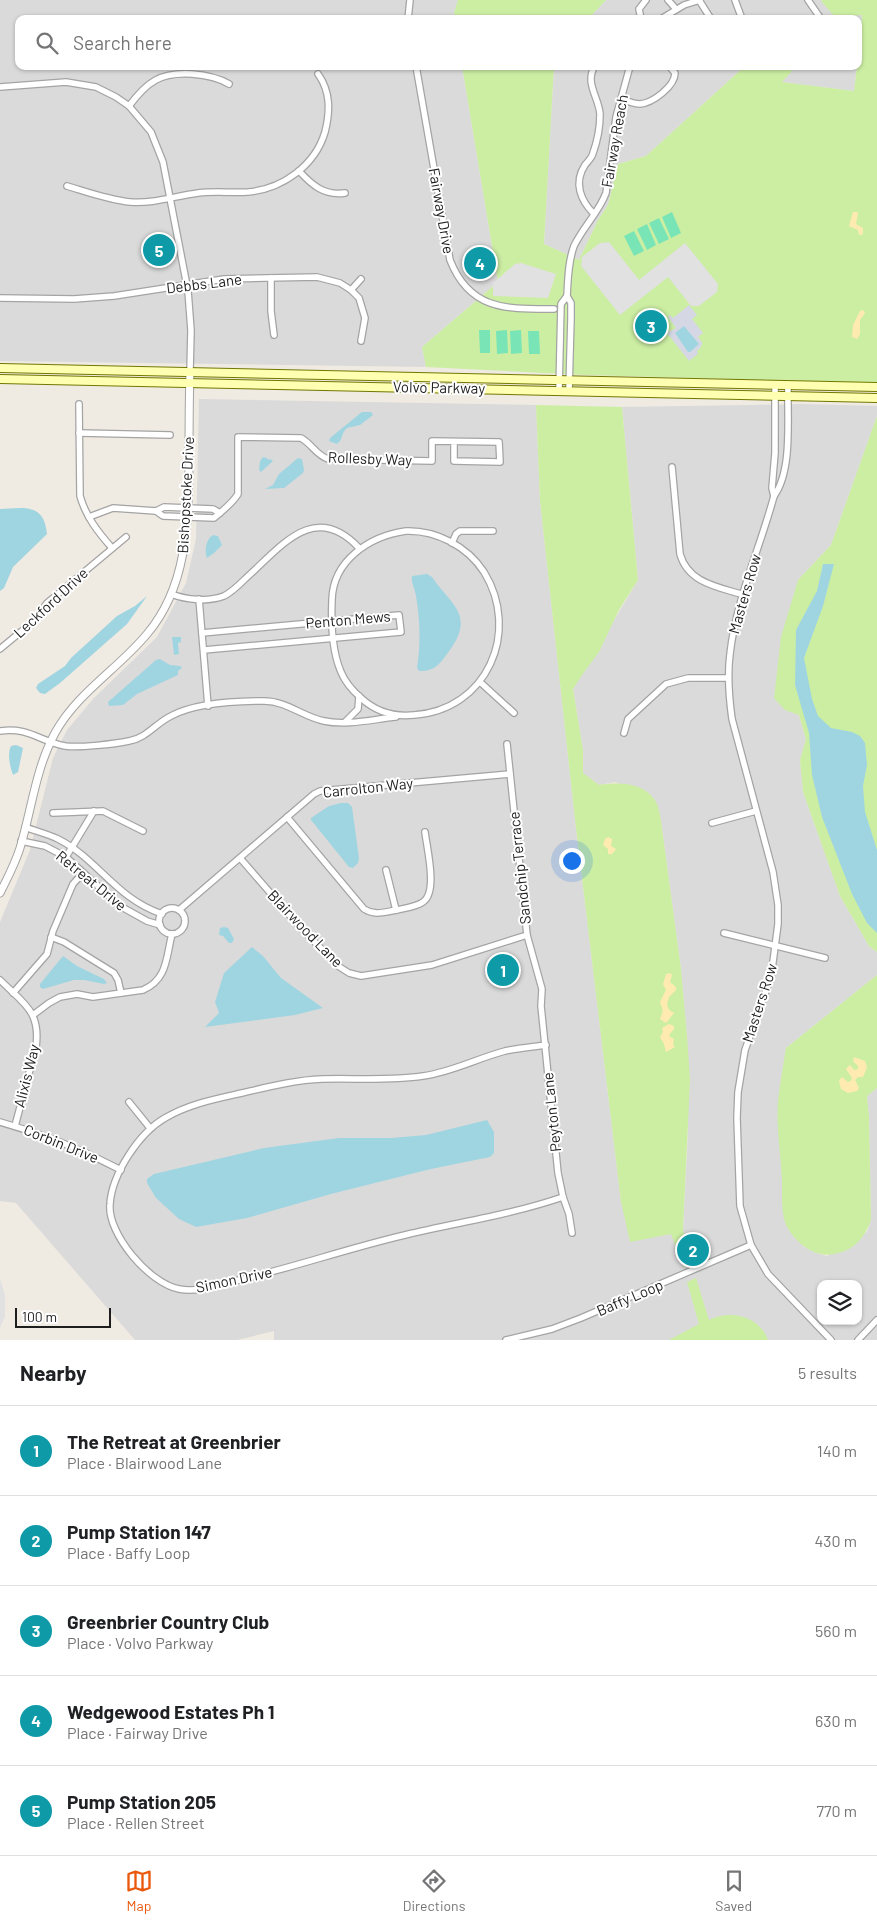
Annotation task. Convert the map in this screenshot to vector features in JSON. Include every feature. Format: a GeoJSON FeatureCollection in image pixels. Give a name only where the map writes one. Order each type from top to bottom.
{"type":"FeatureCollection","features":[{"type":"Feature","properties":{"kind":"main road","name":"Volvo Parkway"},"geometry":{"type":"LineString","coordinates":[[0,368],[877,387]]}},
{"type":"Feature","properties":{"kind":"main road","name":"Volvo Parkway"},"geometry":{"type":"LineString","coordinates":[[0,379],[877,398]]}},
{"type":"Feature","properties":{"kind":"street"},"geometry":{"type":"LineString","coordinates":[[408,15],[410,0]]}},
{"type":"Feature","properties":{"kind":"street"},"geometry":{"type":"LineString","coordinates":[[640,15],[639,9],[646,0]]}},
{"type":"Feature","properties":{"kind":"street"},"geometry":{"type":"LineString","coordinates":[[668,0],[676,9]]}},
{"type":"Feature","properties":{"kind":"street"},"geometry":{"type":"LineString","coordinates":[[667,15],[676,9],[700,0],[708,15]]}},
{"type":"Feature","properties":{"kind":"street"},"geometry":{"type":"LineString","coordinates":[[735,0],[741,15]]}},
{"type":"Feature","properties":{"kind":"street"},"geometry":{"type":"LineString","coordinates":[[808,0],[818,15]]}},
{"type":"Feature","properties":{"kind":"street","name":"Fairway Drive"},"geometry":{"type":"LineString","coordinates":[[417,70],[450,260],[455,273],[470,292],[481,300],[493,305],[514,309],[554,309]]}},
{"type":"Feature","properties":{"kind":"street"},"geometry":{"type":"LineString","coordinates":[[594,70],[591,82],[599,111],[598,124],[593,153],[581,172],[579,184],[583,201],[594,214]]}},
{"type":"Feature","properties":{"kind":"street","name":"Fairway Reach"},"geometry":{"type":"LineString","coordinates":[[569,390],[572,318],[571,303],[567,296],[572,252],[606,193],[614,127],[629,70]]}},
{"type":"Feature","properties":{"kind":"street"},"geometry":{"type":"LineString","coordinates":[[621,99],[641,104],[654,98],[673,81],[675,73],[672,70]]}},
{"type":"Feature","properties":{"kind":"street"},"geometry":{"type":"LineString","coordinates":[[67,186],[127,202],[140,203],[201,193],[259,191],[282,183],[298,171],[317,149],[326,127],[329,113],[328,94],[326,86],[318,74]]}},
{"type":"Feature","properties":{"kind":"street"},"geometry":{"type":"LineString","coordinates":[[129,106],[147,85],[161,77],[170,75],[205,75],[215,77],[229,84]]}},
{"type":"Feature","properties":{"kind":"street"},"geometry":{"type":"LineString","coordinates":[[0,87],[74,82],[103,90],[129,106],[145,122],[157,144],[163,162],[186,284],[191,319],[190,372]]}},
{"type":"Feature","properties":{"kind":"street"},"geometry":{"type":"LineString","coordinates":[[298,171],[320,190],[334,194],[345,193]]}},
{"type":"Feature","properties":{"kind":"street"},"geometry":{"type":"LineString","coordinates":[[271,278],[271,311],[274,335]]}},
{"type":"Feature","properties":{"kind":"street","name":"Debbs Lane"},"geometry":{"type":"LineString","coordinates":[[0,298],[84,299],[132,294],[224,279],[317,278],[340,283],[351,290]]}},
{"type":"Feature","properties":{"kind":"street"},"geometry":{"type":"LineString","coordinates":[[361,279],[351,290],[359,298],[366,318],[361,341]]}},
{"type":"Feature","properties":{"kind":"street","name":"Fairway Reach"},"geometry":{"type":"LineString","coordinates":[[559,390],[561,304],[567,296]]}},
{"type":"Feature","properties":{"kind":"street","name":"Bishopstoke Drive"},"geometry":{"type":"LineString","coordinates":[[0,893],[22,841],[42,759],[51,742],[75,704],[128,656],[148,633],[176,584],[184,555],[188,508],[190,372]]}},
{"type":"Feature","properties":{"kind":"street","name":"Masters Row"},"geometry":{"type":"LineString","coordinates":[[774,496],[772,488],[775,454],[775,385]]}},
{"type":"Feature","properties":{"kind":"street","name":"Masters Row"},"geometry":{"type":"LineString","coordinates":[[788,385],[786,460],[780,488],[774,496],[733,634],[728,678],[733,726],[776,888],[778,924],[771,977],[745,1050],[737,1103],[740,1200],[751,1245],[762,1266],[778,1286],[831,1340]]}},
{"type":"Feature","properties":{"kind":"street"},"geometry":{"type":"LineString","coordinates":[[79,404],[80,496],[96,529],[112,548]]}},
{"type":"Feature","properties":{"kind":"street"},"geometry":{"type":"LineString","coordinates":[[79,434],[170,435]]}},
{"type":"Feature","properties":{"kind":"street","name":"Rollesby Way"},"geometry":{"type":"LineString","coordinates":[[220,512],[238,494],[238,437],[301,438],[321,456],[328,459],[432,461],[432,441],[499,442],[500,462],[454,461],[454,442]]}},
{"type":"Feature","properties":{"kind":"street"},"geometry":{"type":"LineString","coordinates":[[672,467],[680,554],[684,566],[691,574],[702,581],[744,595]]}},
{"type":"Feature","properties":{"kind":"street"},"geometry":{"type":"LineString","coordinates":[[89,517],[114,508],[156,511],[164,507],[213,509],[220,512],[214,518],[163,516],[156,511]]}},
{"type":"Feature","properties":{"kind":"street"},"geometry":{"type":"LineString","coordinates":[[171,594],[182,598],[199,599],[219,597],[229,593],[304,530],[313,528],[335,530],[347,536],[359,548]]}},
{"type":"Feature","properties":{"kind":"street"},"geometry":{"type":"LineString","coordinates":[[0,731],[24,731],[51,742],[73,746],[130,741],[143,736],[169,716],[208,706],[267,701],[283,704],[320,720],[345,722],[426,714],[446,708],[463,697],[480,682],[489,668],[497,649],[499,632],[498,608],[492,587],[480,566],[465,551],[452,543],[428,533],[406,531],[377,538],[359,548],[344,565],[334,585],[332,600],[336,656],[341,673],[367,703],[382,712],[401,716]]}},
{"type":"Feature","properties":{"kind":"street"},"geometry":{"type":"LineString","coordinates":[[452,543],[456,534],[460,531],[492,531]]}},
{"type":"Feature","properties":{"kind":"street","name":"Leckford Drive"},"geometry":{"type":"LineString","coordinates":[[0,649],[35,620],[47,603],[126,537]]}},
{"type":"Feature","properties":{"kind":"street"},"geometry":{"type":"LineString","coordinates":[[199,599],[208,706]]}},
{"type":"Feature","properties":{"kind":"street","name":"Penton Mews"},"geometry":{"type":"LineString","coordinates":[[202,633],[399,615],[401,632],[204,650]]}},
{"type":"Feature","properties":{"kind":"street"},"geometry":{"type":"LineString","coordinates":[[624,733],[628,719],[666,684],[688,678],[728,678]]}},
{"type":"Feature","properties":{"kind":"street"},"geometry":{"type":"LineString","coordinates":[[480,682],[514,713]]}},
{"type":"Feature","properties":{"kind":"street"},"geometry":{"type":"LineString","coordinates":[[345,722],[358,710],[359,696]]}},
{"type":"Feature","properties":{"kind":"street","name":"Sandchip Terrace"},"geometry":{"type":"LineString","coordinates":[[507,744],[527,935],[542,989]]}},
{"type":"Feature","properties":{"kind":"street","name":"Carrolton Way"},"geometry":{"type":"LineString","coordinates":[[179,910],[320,791],[510,774]]}},
{"type":"Feature","properties":{"kind":"street"},"geometry":{"type":"LineString","coordinates":[[66,857],[94,811]]}},
{"type":"Feature","properties":{"kind":"street"},"geometry":{"type":"LineString","coordinates":[[53,813],[103,811],[143,830]]}},
{"type":"Feature","properties":{"kind":"street"},"geometry":{"type":"LineString","coordinates":[[712,823],[756,811]]}},
{"type":"Feature","properties":{"kind":"street"},"geometry":{"type":"LineString","coordinates":[[287,817],[364,909],[370,913],[379,914],[422,903],[428,898],[431,891],[426,832]]}},
{"type":"Feature","properties":{"kind":"street","name":"Retreat Drive"},"geometry":{"type":"LineString","coordinates":[[25,827],[58,839],[72,848],[130,899],[162,914]]}},
{"type":"Feature","properties":{"kind":"street","name":"Retreat Drive"},"geometry":{"type":"LineString","coordinates":[[22,841],[44,846],[66,857],[120,906],[147,921],[160,925]]}},
{"type":"Feature","properties":{"kind":"street","name":"Blairwood Lane"},"geometry":{"type":"LineString","coordinates":[[240,858],[299,926],[338,966],[349,973],[361,976],[432,965],[527,935]]}},
{"type":"Feature","properties":{"kind":"street"},"geometry":{"type":"LineString","coordinates":[[386,870],[396,910]]}},
{"type":"Feature","properties":{"kind":"street"},"geometry":{"type":"LineString","coordinates":[[13,993],[47,954],[51,937],[73,884],[83,873]]}},
{"type":"Feature","properties":{"kind":"street"},"geometry":{"type":"LineString","coordinates":[[171,908],[179,910],[184,916],[184,925],[180,932],[172,934],[164,931],[160,925],[162,914],[171,908]]}},
{"type":"Feature","properties":{"kind":"street"},"geometry":{"type":"LineString","coordinates":[[724,933],[826,958]]}},
{"type":"Feature","properties":{"kind":"street"},"geometry":{"type":"LineString","coordinates":[[0,980],[33,1015],[60,997],[78,994],[93,997],[143,990],[151,986],[162,976],[172,934]]}},
{"type":"Feature","properties":{"kind":"street"},"geometry":{"type":"LineString","coordinates":[[51,937],[64,942],[114,973],[120,993]]}},
{"type":"Feature","properties":{"kind":"street","name":"Peyton Lane"},"geometry":{"type":"LineString","coordinates":[[542,989],[541,1006],[558,1173],[572,1233]]}},
{"type":"Feature","properties":{"kind":"street","name":"Alixis Way"},"geometry":{"type":"LineString","coordinates":[[15,1126],[38,1035],[33,1015]]}},
{"type":"Feature","properties":{"kind":"street","name":"Simon Drive"},"geometry":{"type":"LineString","coordinates":[[546,1045],[507,1051],[443,1072],[420,1076],[318,1079],[273,1086],[208,1100],[186,1107],[164,1118],[150,1128],[125,1161],[111,1190],[109,1208],[112,1226],[120,1239],[151,1276],[166,1286],[181,1290],[199,1289],[286,1269],[405,1235],[497,1217],[563,1197]]}},
{"type":"Feature","properties":{"kind":"street"},"geometry":{"type":"LineString","coordinates":[[129,1102],[150,1128]]}},
{"type":"Feature","properties":{"kind":"street","name":"Corbin Drive"},"geometry":{"type":"LineString","coordinates":[[0,1122],[33,1131],[82,1150],[121,1170]]}},
{"type":"Feature","properties":{"kind":"street","name":"Baffy Loop"},"geometry":{"type":"LineString","coordinates":[[506,1340],[552,1329],[581,1318],[751,1245]]}},
{"type":"Feature","properties":{"kind":"street"},"geometry":{"type":"LineString","coordinates":[[858,1340],[877,1320]]}},
{"type":"Feature","properties":{"kind":"shaded area"},"geometry":{"type":"Polygon","coordinates":[[[0,0],[458,0],[454,15],[15,15],[15,70],[463,70],[498,282],[422,347],[426,367],[0,361],[0,0]]]}},
{"type":"Feature","properties":{"kind":"shaded area"},"geometry":{"type":"Polygon","coordinates":[[[606,0],[823,0],[862,15],[592,15],[606,0]]]}},
{"type":"Feature","properties":{"kind":"shaded area"},"geometry":{"type":"Polygon","coordinates":[[[554,70],[741,70],[646,156],[618,164],[608,205],[598,220],[579,260],[544,244],[554,70]]]}},
{"type":"Feature","properties":{"kind":"shaded area"},"geometry":{"type":"Polygon","coordinates":[[[857,70],[854,91],[781,82],[792,71],[857,70]]]}},
{"type":"Feature","properties":{"kind":"shaded area"},"geometry":{"type":"Polygon","coordinates":[[[609,242],[639,280],[685,243],[718,284],[717,292],[699,306],[691,306],[668,277],[620,315],[581,266],[582,257],[600,243],[609,242]]]}},
{"type":"Feature","properties":{"kind":"shaded area"},"geometry":{"type":"Polygon","coordinates":[[[521,263],[556,274],[548,298],[493,296],[493,283],[515,264],[521,263]]]}},
{"type":"Feature","properties":{"kind":"shaded area"},"geometry":{"type":"Polygon","coordinates":[[[689,305],[697,315],[692,319],[703,333],[698,337],[702,342],[701,347],[697,351],[698,354],[689,361],[667,333],[676,328],[668,317],[670,315],[673,318],[689,305]]]}},
{"type":"Feature","properties":{"kind":"shaded area"},"geometry":{"type":"Polygon","coordinates":[[[199,399],[536,405],[540,501],[575,820],[621,1202],[671,1233],[684,1267],[692,1263],[683,1230],[688,1132],[687,1036],[681,969],[661,821],[656,802],[615,782],[599,785],[583,773],[583,750],[573,689],[638,580],[622,407],[802,404],[877,406],[877,416],[831,545],[798,580],[785,710],[799,715],[806,739],[800,760],[803,792],[840,896],[869,946],[877,952],[877,975],[786,1048],[778,1103],[803,1246],[827,1256],[867,1232],[871,1220],[867,1096],[877,1088],[877,1340],[274,1340],[274,1331],[237,1340],[135,1340],[16,1203],[0,1201],[0,922],[30,850],[53,758],[67,730],[94,698],[157,637],[186,583],[196,539],[199,399]]]}},
{"type":"Feature","properties":{"kind":"shaded area"},"geometry":{"type":"Polygon","coordinates":[[[0,1279],[5,1295],[5,1316],[0,1328],[0,1279]]]}},
{"type":"Feature","properties":{"kind":"green space"},"geometry":{"type":"Polygon","coordinates":[[[458,0],[606,0],[592,15],[454,15],[458,0]]]}},
{"type":"Feature","properties":{"kind":"green space"},"geometry":{"type":"Polygon","coordinates":[[[877,0],[877,383],[585,375],[426,367],[422,347],[498,282],[463,70],[554,70],[544,244],[579,260],[598,220],[608,205],[618,164],[646,156],[741,70],[791,70],[782,82],[854,91],[857,70],[862,70],[862,15],[833,15],[821,1],[877,0]]]}},
{"type":"Feature","properties":{"kind":"green space"},"geometry":{"type":"Polygon","coordinates":[[[672,212],[681,233],[671,238],[662,217],[672,212]]]}},
{"type":"Feature","properties":{"kind":"green space"},"geometry":{"type":"Polygon","coordinates":[[[659,218],[669,239],[659,244],[649,223],[659,218]]]}},
{"type":"Feature","properties":{"kind":"green space"},"geometry":{"type":"Polygon","coordinates":[[[647,224],[656,245],[647,250],[637,229],[647,224]]]}},
{"type":"Feature","properties":{"kind":"green space"},"geometry":{"type":"Polygon","coordinates":[[[634,231],[644,251],[634,256],[624,236],[634,231]]]}},
{"type":"Feature","properties":{"kind":"green space"},"geometry":{"type":"Polygon","coordinates":[[[479,330],[490,330],[490,353],[480,353],[479,330]]]}},
{"type":"Feature","properties":{"kind":"green space"},"geometry":{"type":"Polygon","coordinates":[[[507,330],[508,353],[497,354],[496,331],[507,330]]]}},
{"type":"Feature","properties":{"kind":"green space"},"geometry":{"type":"Polygon","coordinates":[[[521,330],[522,353],[511,354],[510,331],[521,330]]]}},
{"type":"Feature","properties":{"kind":"green space"},"geometry":{"type":"Polygon","coordinates":[[[528,331],[539,331],[540,354],[529,354],[528,331]]]}},
{"type":"Feature","properties":{"kind":"green space"},"geometry":{"type":"Polygon","coordinates":[[[536,405],[622,407],[638,580],[619,610],[599,652],[573,689],[583,750],[583,773],[599,785],[622,784],[645,790],[656,802],[660,814],[681,969],[690,1080],[683,1230],[692,1263],[684,1267],[671,1234],[630,1242],[621,1202],[575,820],[540,501],[536,405]]]}},
{"type":"Feature","properties":{"kind":"green space"},"geometry":{"type":"Polygon","coordinates":[[[877,416],[877,952],[869,946],[840,896],[803,792],[800,760],[806,739],[799,715],[785,710],[774,698],[781,637],[798,580],[831,545],[877,416]]]}},
{"type":"Feature","properties":{"kind":"green space"},"geometry":{"type":"Polygon","coordinates":[[[877,975],[877,1088],[867,1096],[871,1220],[862,1238],[852,1247],[834,1254],[820,1254],[801,1244],[791,1233],[787,1227],[782,1205],[778,1111],[786,1048],[877,975]]]}},
{"type":"Feature","properties":{"kind":"green space"},"geometry":{"type":"Polygon","coordinates":[[[696,1278],[709,1320],[726,1315],[743,1317],[758,1325],[768,1340],[669,1340],[699,1324],[687,1282],[696,1278]]]}},
{"type":"Feature","properties":{"kind":"sand"},"geometry":{"type":"Polygon","coordinates":[[[853,212],[858,212],[856,224],[863,228],[863,234],[861,235],[859,235],[858,230],[849,226],[853,212]]]}},
{"type":"Feature","properties":{"kind":"sand"},"geometry":{"type":"Polygon","coordinates":[[[863,310],[865,313],[860,320],[860,334],[857,339],[852,337],[853,325],[860,311],[863,310]]]}},
{"type":"Feature","properties":{"kind":"sand"},"geometry":{"type":"Polygon","coordinates":[[[608,837],[612,839],[611,846],[616,849],[612,854],[608,854],[608,849],[603,845],[608,837]]]}},
{"type":"Feature","properties":{"kind":"sand"},"geometry":{"type":"Polygon","coordinates":[[[670,973],[672,975],[670,982],[676,987],[676,990],[669,997],[667,1004],[669,1010],[674,1013],[666,1023],[660,1019],[663,1011],[660,1002],[666,990],[663,984],[666,974],[670,973]]]}},
{"type":"Feature","properties":{"kind":"sand"},"geometry":{"type":"Polygon","coordinates":[[[669,1024],[674,1026],[669,1035],[674,1039],[673,1044],[675,1047],[666,1052],[660,1037],[663,1032],[662,1028],[669,1024]]]}},
{"type":"Feature","properties":{"kind":"sand"},"geometry":{"type":"Polygon","coordinates":[[[854,1057],[865,1061],[867,1067],[863,1077],[858,1077],[855,1080],[859,1088],[857,1091],[848,1093],[841,1089],[839,1081],[842,1077],[848,1082],[851,1081],[852,1078],[846,1069],[850,1065],[854,1070],[858,1069],[858,1066],[853,1061],[854,1057]]]}},
{"type":"Feature","properties":{"kind":"water"},"geometry":{"type":"Polygon","coordinates":[[[684,326],[699,344],[690,352],[688,352],[675,333],[684,326]]]}},
{"type":"Feature","properties":{"kind":"water"},"geometry":{"type":"Polygon","coordinates":[[[362,412],[371,412],[373,415],[360,425],[347,428],[337,444],[329,441],[330,438],[362,412]]]}},
{"type":"Feature","properties":{"kind":"water"},"geometry":{"type":"Polygon","coordinates":[[[263,457],[273,461],[261,472],[259,470],[260,461],[263,457]]]}},
{"type":"Feature","properties":{"kind":"water"},"geometry":{"type":"Polygon","coordinates":[[[298,458],[302,459],[303,473],[284,488],[265,489],[273,485],[279,474],[298,458]]]}},
{"type":"Feature","properties":{"kind":"water"},"geometry":{"type":"Polygon","coordinates":[[[0,509],[32,509],[40,514],[47,534],[13,567],[4,588],[0,591],[0,509]]]}},
{"type":"Feature","properties":{"kind":"water"},"geometry":{"type":"Polygon","coordinates":[[[213,535],[218,536],[222,545],[207,558],[206,545],[213,535]]]}},
{"type":"Feature","properties":{"kind":"water"},"geometry":{"type":"Polygon","coordinates":[[[823,564],[834,564],[823,606],[804,658],[812,699],[818,716],[831,728],[852,732],[860,736],[865,743],[867,765],[863,786],[865,812],[877,850],[877,933],[867,923],[852,894],[822,817],[812,775],[809,733],[795,685],[796,630],[817,591],[823,564]]]}},
{"type":"Feature","properties":{"kind":"water"},"geometry":{"type":"Polygon","coordinates":[[[427,574],[432,577],[453,604],[461,621],[456,641],[447,654],[432,669],[419,671],[417,668],[419,623],[412,576],[427,574]]]}},
{"type":"Feature","properties":{"kind":"water"},"geometry":{"type":"Polygon","coordinates":[[[147,596],[127,624],[60,683],[45,694],[40,693],[36,688],[38,684],[65,666],[71,658],[117,616],[135,606],[147,596]]]}},
{"type":"Feature","properties":{"kind":"water"},"geometry":{"type":"Polygon","coordinates":[[[172,637],[181,637],[181,642],[178,643],[179,654],[174,655],[172,637]]]}},
{"type":"Feature","properties":{"kind":"water"},"geometry":{"type":"Polygon","coordinates":[[[160,659],[170,665],[180,666],[182,668],[178,671],[178,675],[137,694],[123,705],[109,706],[108,702],[156,660],[160,659]]]}},
{"type":"Feature","properties":{"kind":"water"},"geometry":{"type":"Polygon","coordinates":[[[16,745],[23,748],[18,772],[13,775],[9,753],[11,746],[16,745]]]}},
{"type":"Feature","properties":{"kind":"water"},"geometry":{"type":"Polygon","coordinates":[[[348,803],[352,807],[359,858],[358,863],[353,868],[349,867],[311,820],[311,818],[329,806],[348,803]]]}},
{"type":"Feature","properties":{"kind":"water"},"geometry":{"type":"Polygon","coordinates":[[[220,928],[228,928],[234,939],[232,943],[229,943],[223,936],[219,935],[220,928]]]}},
{"type":"Feature","properties":{"kind":"water"},"geometry":{"type":"Polygon","coordinates":[[[252,947],[263,956],[281,978],[323,1008],[295,1015],[205,1027],[219,1013],[215,1002],[224,973],[252,947]]]}},
{"type":"Feature","properties":{"kind":"water"},"geometry":{"type":"Polygon","coordinates":[[[63,956],[77,966],[104,979],[107,983],[74,980],[43,989],[40,987],[40,984],[63,956]]]}},
{"type":"Feature","properties":{"kind":"water"},"geometry":{"type":"Polygon","coordinates":[[[487,1120],[494,1132],[494,1153],[490,1157],[431,1169],[331,1194],[247,1218],[196,1227],[179,1219],[156,1198],[147,1183],[147,1179],[154,1174],[264,1148],[339,1138],[391,1138],[426,1135],[487,1120]]]}},
{"type":"Feature","properties":{"kind":"place","name":"Pump Station 205"},"geometry":{"type":"Point","coordinates":[159,250]}},
{"type":"Feature","properties":{"kind":"place","name":"Wedgewood Estates Ph 1"},"geometry":{"type":"Point","coordinates":[480,263]}},
{"type":"Feature","properties":{"kind":"place","name":"Greenbrier Country Club"},"geometry":{"type":"Point","coordinates":[651,326]}},
{"type":"Feature","properties":{"kind":"place","name":"The Retreat at Greenbrier"},"geometry":{"type":"Point","coordinates":[503,970]}},
{"type":"Feature","properties":{"kind":"place","name":"Pump Station 147"},"geometry":{"type":"Point","coordinates":[693,1250]}}]}
